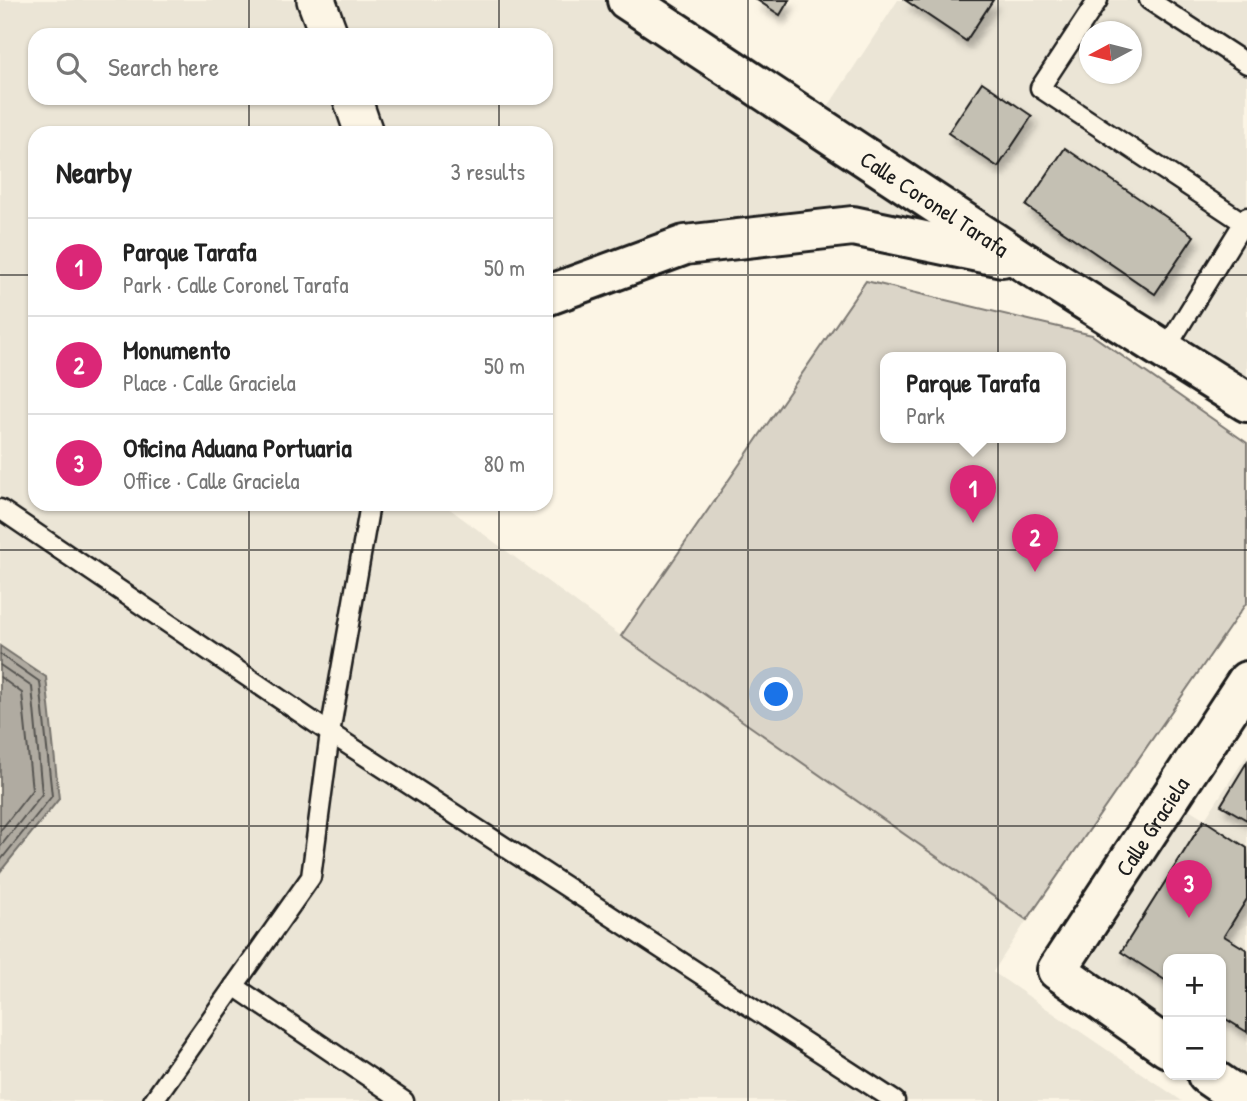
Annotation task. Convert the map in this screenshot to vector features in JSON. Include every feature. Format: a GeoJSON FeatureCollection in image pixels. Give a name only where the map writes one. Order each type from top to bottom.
{"type":"FeatureCollection","features":[{"type":"Feature","properties":{"kind":"street"},"geometry":{"type":"LineString","coordinates":[[316,0],[326,28]]}},
{"type":"Feature","properties":{"kind":"street","name":"Calle Coronel Tarafa"},"geometry":{"type":"LineString","coordinates":[[627,0],[1021,260],[1247,402]]}},
{"type":"Feature","properties":{"kind":"street"},"geometry":{"type":"LineString","coordinates":[[355,105],[362,126]]}},
{"type":"Feature","properties":{"kind":"street"},"geometry":{"type":"LineString","coordinates":[[553,293],[685,245],[853,226],[1021,260]]}},
{"type":"Feature","properties":{"kind":"street","name":"Calle Graciela"},"geometry":{"type":"LineString","coordinates":[[1163,1044],[1058,970],[1247,681]]}},
{"type":"Feature","properties":{"kind":"street"},"geometry":{"type":"LineString","coordinates":[[1214,1080],[1245,1101]]}},
{"type":"Feature","properties":{"kind":"lane"},"geometry":{"type":"LineString","coordinates":[[1098,0],[1040,88],[1246,221],[1165,350]]}},
{"type":"Feature","properties":{"kind":"lane"},"geometry":{"type":"LineString","coordinates":[[1149,0],[1247,64]]}},
{"type":"Feature","properties":{"kind":"lane"},"geometry":{"type":"LineString","coordinates":[[0,509],[330,733],[895,1101]]}},
{"type":"Feature","properties":{"kind":"lane"},"geometry":{"type":"LineString","coordinates":[[153,1101],[311,877],[330,733],[369,511]]}},
{"type":"Feature","properties":{"kind":"lane"},"geometry":{"type":"LineString","coordinates":[[234,986],[404,1101]]}},
{"type":"Feature","properties":{"kind":"shaded area"},"geometry":{"type":"Polygon","coordinates":[[[0,0],[633,0],[816,125],[898,0],[1247,0],[1247,402],[1014,254],[853,226],[553,294],[553,126],[28,126],[28,511],[452,511],[621,636],[1027,920],[993,972],[1182,1101],[0,1101],[0,872],[59,799],[46,677],[0,646],[0,0]]]}},
{"type":"Feature","properties":{"kind":"shaded area"},"geometry":{"type":"Polygon","coordinates":[[[866,281],[1092,335],[1247,443],[1247,602],[1027,920],[621,636],[866,281]]]}},
{"type":"Feature","properties":{"kind":"shaded area"},"geometry":{"type":"Polygon","coordinates":[[[1247,755],[1247,1101],[1226,1080],[1226,954],[1163,954],[1163,1044],[1057,970],[1171,798],[1205,819],[1247,755]]]}},
{"type":"Feature","properties":{"kind":"water"},"geometry":{"type":"Polygon","coordinates":[[[0,646],[46,677],[59,799],[0,872],[0,646]]]}},
{"type":"Feature","properties":{"kind":"building"},"geometry":{"type":"Polygon","coordinates":[[[757,0],[789,0],[780,15],[757,0]]]}},
{"type":"Feature","properties":{"kind":"building"},"geometry":{"type":"Polygon","coordinates":[[[905,0],[993,0],[966,41],[905,0]]]}},
{"type":"Feature","properties":{"kind":"building"},"geometry":{"type":"Polygon","coordinates":[[[982,82],[1032,116],[998,167],[948,133],[982,82]]]}},
{"type":"Feature","properties":{"kind":"building"},"geometry":{"type":"Polygon","coordinates":[[[1065,148],[1194,236],[1155,294],[1026,206],[1065,148]]]}},
{"type":"Feature","properties":{"kind":"building"},"geometry":{"type":"Polygon","coordinates":[[[1247,762],[1247,820],[1221,805],[1247,762]]]}},
{"type":"Feature","properties":{"kind":"building"},"geometry":{"type":"Polygon","coordinates":[[[1204,820],[1247,848],[1247,899],[1224,936],[1247,950],[1247,1032],[1226,1019],[1226,954],[1163,954],[1163,979],[1121,952],[1204,820]]]}},
{"type":"Feature","properties":{"kind":"place","name":"Parque Tarafa"},"geometry":{"type":"Point","coordinates":[973,523]}},
{"type":"Feature","properties":{"kind":"place","name":"Monumento"},"geometry":{"type":"Point","coordinates":[1035,572]}},
{"type":"Feature","properties":{"kind":"place","name":"Oficina Aduana Portuaria"},"geometry":{"type":"Point","coordinates":[1189,918]}}]}
